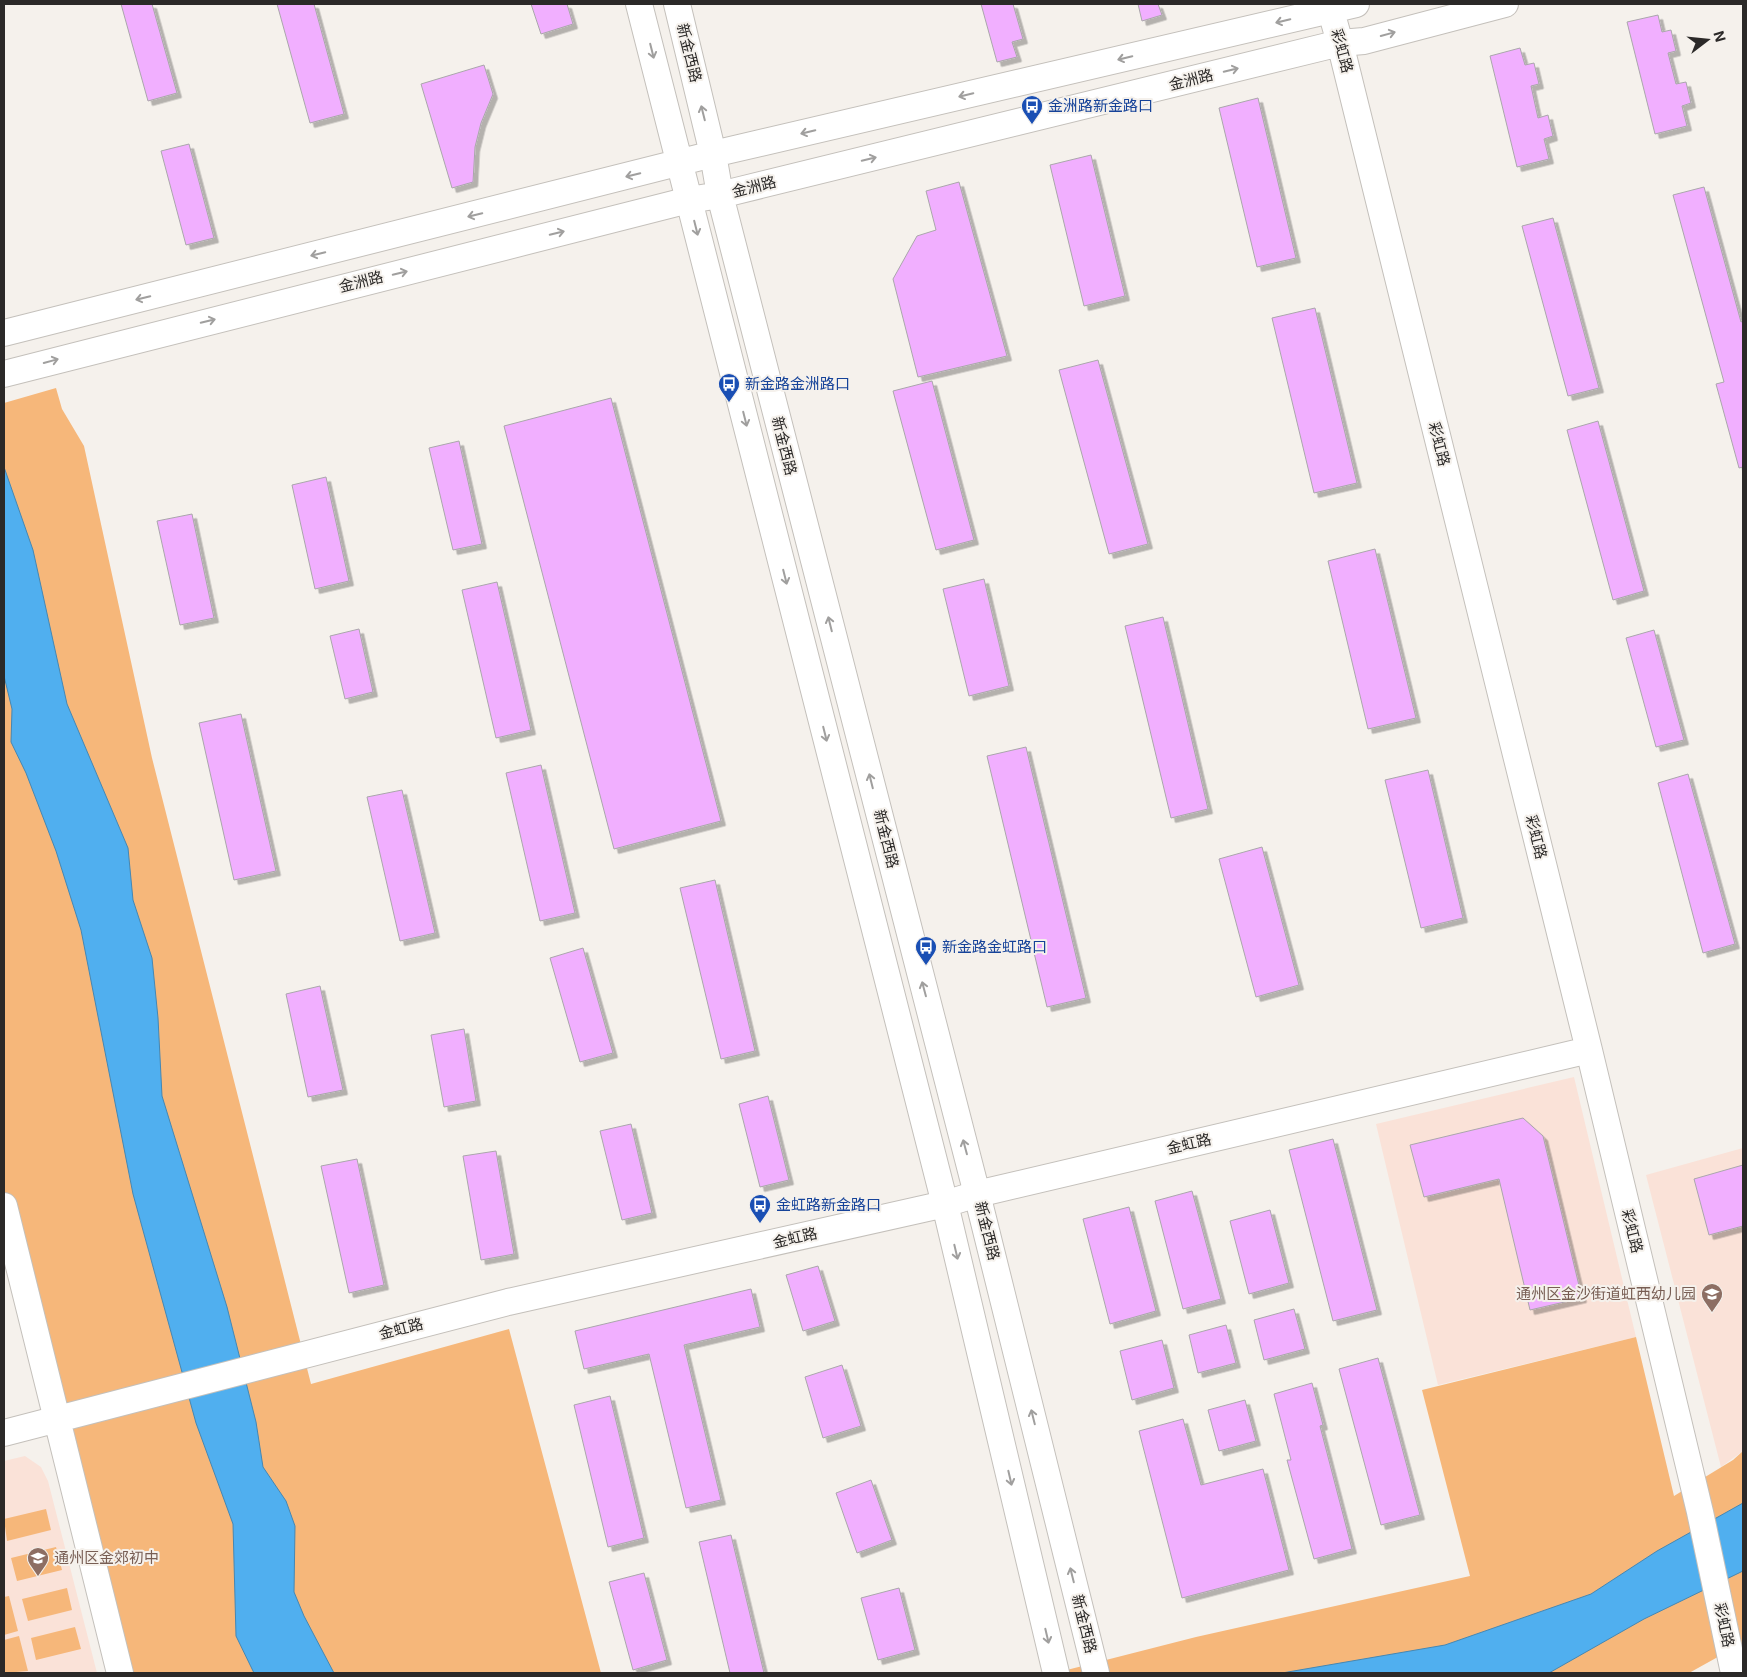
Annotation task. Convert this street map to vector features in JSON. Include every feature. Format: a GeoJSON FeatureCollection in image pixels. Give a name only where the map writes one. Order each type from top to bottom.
{"type":"FeatureCollection","features":[{"type":"Feature","properties":{"kind":"main road","name":"新金西路"},"geometry":{"type":"LineString","coordinates":[[640,4],[945,1204],[1056,1673]]}},
{"type":"Feature","properties":{"kind":"main road","name":"新金西路"},"geometry":{"type":"LineString","coordinates":[[677,4],[713,154],[720,195],[977,1194],[1096,1673]]}},
{"type":"Feature","properties":{"kind":"main road"},"geometry":{"type":"LineString","coordinates":[[4,333],[680,164],[713,154],[1330,7],[1356,4]]}},
{"type":"Feature","properties":{"kind":"main road","name":"金洲路"},"geometry":{"type":"LineString","coordinates":[[4,374],[689,200],[720,195],[1340,43],[1364,41],[1505,4]]}},
{"type":"Feature","properties":{"kind":"main road","name":"彩虹路"},"geometry":{"type":"LineString","coordinates":[[1330,7],[1588,1050],[1700,1512],[1734,1673]]}},
{"type":"Feature","properties":{"kind":"main road","name":"金虹路"},"geometry":{"type":"LineString","coordinates":[[4,1433],[508,1302],[945,1204],[977,1194],[1588,1050]]}},
{"type":"Feature","properties":{"kind":"main road"},"geometry":{"type":"LineString","coordinates":[[4,1206],[120,1673]]}},
{"type":"Feature","properties":{"kind":"shaded area"},"geometry":{"type":"Polygon","coordinates":[[[56,388],[62,409],[84,446],[152,758],[311,1384],[509,1329],[601,1673],[120,1673],[4,1206],[4,403],[56,388]]]}},
{"type":"Feature","properties":{"kind":"shaded area"},"geometry":{"type":"Polygon","coordinates":[[[1574,1077],[1636,1337],[1438,1385],[1376,1124],[1574,1077]]]}},
{"type":"Feature","properties":{"kind":"shaded area","name":"通州区金沙街道虹西幼儿园"},"geometry":{"type":"Polygon","coordinates":[[[1743,1148],[1743,1451],[1721,1467],[1646,1175],[1743,1148]]]}},
{"type":"Feature","properties":{"kind":"shaded area"},"geometry":{"type":"Polygon","coordinates":[[[1636,1337],[1674,1496],[1733,1460],[1743,1451],[1743,1643],[1689,1673],[1055,1673],[1196,1637],[1470,1576],[1422,1390],[1636,1337]]]}},
{"type":"Feature","properties":{"kind":"shaded area","name":"通州区金郊初中"},"geometry":{"type":"Polygon","coordinates":[[[25,1456],[41,1467],[48,1481],[97,1673],[4,1673],[4,1461],[25,1456]]]}},
{"type":"Feature","properties":{"kind":"shaded area"},"geometry":{"type":"Polygon","coordinates":[[[46,1509],[51,1530],[7,1541],[4,1519],[46,1509]]]}},
{"type":"Feature","properties":{"kind":"shaded area"},"geometry":{"type":"Polygon","coordinates":[[[56,1547],[62,1570],[17,1581],[11,1558],[56,1547]]]}},
{"type":"Feature","properties":{"kind":"shaded area"},"geometry":{"type":"Polygon","coordinates":[[[67,1588],[72,1610],[28,1621],[22,1599],[67,1588]]]}},
{"type":"Feature","properties":{"kind":"shaded area"},"geometry":{"type":"Polygon","coordinates":[[[9,1596],[18,1631],[4,1635],[4,1597],[9,1596]]]}},
{"type":"Feature","properties":{"kind":"shaded area"},"geometry":{"type":"Polygon","coordinates":[[[75,1627],[81,1649],[36,1660],[31,1638],[75,1627]]]}},
{"type":"Feature","properties":{"kind":"shaded area"},"geometry":{"type":"Polygon","coordinates":[[[19,1636],[28,1671],[4,1673],[4,1640],[19,1636]]]}},
{"type":"Feature","properties":{"kind":"water"},"geometry":{"type":"Polygon","coordinates":[[[4,467],[33,550],[67,704],[128,848],[133,900],[152,958],[158,1018],[162,1096],[227,1307],[256,1422],[263,1467],[286,1501],[295,1526],[294,1592],[304,1616],[334,1673],[254,1673],[236,1636],[233,1524],[196,1423],[133,1194],[81,930],[56,851],[26,773],[11,742],[12,709],[4,676],[4,467]]]}},
{"type":"Feature","properties":{"kind":"water"},"geometry":{"type":"Polygon","coordinates":[[[1743,1503],[1743,1571],[1644,1619],[1549,1673],[1282,1673],[1445,1645],[1591,1594],[1657,1551],[1743,1503]]]}},
{"type":"Feature","properties":{"kind":"building"},"geometry":{"type":"Polygon","coordinates":[[[121,4],[152,4],[177,93],[148,101],[121,4]]]}},
{"type":"Feature","properties":{"kind":"building"},"geometry":{"type":"Polygon","coordinates":[[[277,4],[314,4],[344,114],[310,123],[277,4]]]}},
{"type":"Feature","properties":{"kind":"building"},"geometry":{"type":"Polygon","coordinates":[[[531,4],[567,4],[573,24],[541,34],[531,4]]]}},
{"type":"Feature","properties":{"kind":"building"},"geometry":{"type":"Polygon","coordinates":[[[981,4],[1013,4],[1023,39],[1012,42],[1017,57],[997,62],[981,4]]]}},
{"type":"Feature","properties":{"kind":"building"},"geometry":{"type":"Polygon","coordinates":[[[1138,4],[1158,4],[1162,15],[1142,21],[1138,4]]]}},
{"type":"Feature","properties":{"kind":"building"},"geometry":{"type":"Polygon","coordinates":[[[1658,15],[1662,32],[1671,30],[1676,51],[1668,53],[1676,84],[1686,82],[1691,103],[1682,106],[1687,126],[1655,134],[1627,22],[1658,15]]]}},
{"type":"Feature","properties":{"kind":"building"},"geometry":{"type":"Polygon","coordinates":[[[1520,48],[1525,65],[1534,63],[1539,84],[1531,86],[1538,118],[1548,115],[1553,136],[1544,139],[1549,159],[1517,167],[1490,56],[1520,48]]]}},
{"type":"Feature","properties":{"kind":"building"},"geometry":{"type":"Polygon","coordinates":[[[484,65],[493,94],[481,123],[475,147],[473,182],[452,188],[421,84],[484,65]]]}},
{"type":"Feature","properties":{"kind":"building"},"geometry":{"type":"Polygon","coordinates":[[[1258,98],[1296,258],[1257,267],[1219,108],[1258,98]]]}},
{"type":"Feature","properties":{"kind":"building"},"geometry":{"type":"Polygon","coordinates":[[[189,144],[214,238],[186,245],[161,151],[189,144]]]}},
{"type":"Feature","properties":{"kind":"building"},"geometry":{"type":"Polygon","coordinates":[[[1091,155],[1125,296],[1084,306],[1050,165],[1091,155]]]}},
{"type":"Feature","properties":{"kind":"building"},"geometry":{"type":"Polygon","coordinates":[[[959,182],[1007,356],[918,377],[893,279],[917,236],[936,230],[926,191],[959,182]]]}},
{"type":"Feature","properties":{"kind":"building"},"geometry":{"type":"Polygon","coordinates":[[[1704,187],[1741,322],[1743,321],[1743,467],[1739,468],[1716,384],[1724,382],[1673,195],[1704,187]]]}},
{"type":"Feature","properties":{"kind":"building"},"geometry":{"type":"Polygon","coordinates":[[[1553,218],[1599,388],[1568,396],[1522,226],[1553,218]]]}},
{"type":"Feature","properties":{"kind":"building"},"geometry":{"type":"Polygon","coordinates":[[[1315,308],[1357,483],[1314,493],[1272,318],[1315,308]]]}},
{"type":"Feature","properties":{"kind":"building"},"geometry":{"type":"Polygon","coordinates":[[[1098,360],[1148,544],[1109,554],[1059,370],[1098,360]]]}},
{"type":"Feature","properties":{"kind":"building"},"geometry":{"type":"Polygon","coordinates":[[[932,381],[974,540],[936,550],[893,391],[932,381]]]}},
{"type":"Feature","properties":{"kind":"building"},"geometry":{"type":"Polygon","coordinates":[[[611,398],[721,821],[614,849],[504,426],[611,398]]]}},
{"type":"Feature","properties":{"kind":"building"},"geometry":{"type":"Polygon","coordinates":[[[1598,421],[1644,591],[1613,600],[1567,430],[1598,421]]]}},
{"type":"Feature","properties":{"kind":"building"},"geometry":{"type":"Polygon","coordinates":[[[459,441],[482,544],[453,550],[429,448],[459,441]]]}},
{"type":"Feature","properties":{"kind":"building"},"geometry":{"type":"Polygon","coordinates":[[[326,477],[349,581],[315,589],[292,485],[326,477]]]}},
{"type":"Feature","properties":{"kind":"building"},"geometry":{"type":"Polygon","coordinates":[[[192,514],[214,618],[180,625],[157,521],[192,514]]]}},
{"type":"Feature","properties":{"kind":"building"},"geometry":{"type":"Polygon","coordinates":[[[1375,549],[1416,718],[1368,729],[1328,561],[1375,549]]]}},
{"type":"Feature","properties":{"kind":"building"},"geometry":{"type":"Polygon","coordinates":[[[984,579],[1009,686],[969,696],[943,589],[984,579]]]}},
{"type":"Feature","properties":{"kind":"building"},"geometry":{"type":"Polygon","coordinates":[[[497,582],[531,730],[496,738],[462,590],[497,582]]]}},
{"type":"Feature","properties":{"kind":"building"},"geometry":{"type":"Polygon","coordinates":[[[1163,617],[1208,809],[1171,818],[1125,626],[1163,617]]]}},
{"type":"Feature","properties":{"kind":"building"},"geometry":{"type":"Polygon","coordinates":[[[359,629],[373,692],[345,699],[330,636],[359,629]]]}},
{"type":"Feature","properties":{"kind":"building"},"geometry":{"type":"Polygon","coordinates":[[[1654,630],[1684,740],[1656,747],[1626,638],[1654,630]]]}},
{"type":"Feature","properties":{"kind":"building"},"geometry":{"type":"Polygon","coordinates":[[[241,714],[276,871],[234,880],[199,723],[241,714]]]}},
{"type":"Feature","properties":{"kind":"building"},"geometry":{"type":"Polygon","coordinates":[[[1026,747],[1086,998],[1047,1007],[987,756],[1026,747]]]}},
{"type":"Feature","properties":{"kind":"building"},"geometry":{"type":"Polygon","coordinates":[[[541,765],[575,913],[540,921],[506,773],[541,765]]]}},
{"type":"Feature","properties":{"kind":"building"},"geometry":{"type":"Polygon","coordinates":[[[1428,770],[1463,918],[1421,928],[1385,780],[1428,770]]]}},
{"type":"Feature","properties":{"kind":"building"},"geometry":{"type":"Polygon","coordinates":[[[1688,774],[1735,944],[1703,953],[1658,783],[1688,774]]]}},
{"type":"Feature","properties":{"kind":"building"},"geometry":{"type":"Polygon","coordinates":[[[402,790],[435,933],[400,941],[367,797],[402,790]]]}},
{"type":"Feature","properties":{"kind":"building"},"geometry":{"type":"Polygon","coordinates":[[[1262,847],[1299,985],[1256,997],[1219,859],[1262,847]]]}},
{"type":"Feature","properties":{"kind":"building"},"geometry":{"type":"Polygon","coordinates":[[[715,880],[755,1051],[721,1059],[680,888],[715,880]]]}},
{"type":"Feature","properties":{"kind":"building"},"geometry":{"type":"Polygon","coordinates":[[[583,948],[613,1053],[580,1062],[550,958],[583,948]]]}},
{"type":"Feature","properties":{"kind":"building"},"geometry":{"type":"Polygon","coordinates":[[[320,986],[343,1090],[308,1097],[286,994],[320,986]]]}},
{"type":"Feature","properties":{"kind":"building"},"geometry":{"type":"Polygon","coordinates":[[[464,1029],[476,1101],[444,1107],[431,1035],[464,1029]]]}},
{"type":"Feature","properties":{"kind":"building"},"geometry":{"type":"Polygon","coordinates":[[[768,1096],[789,1180],[760,1187],[739,1104],[768,1096]]]}},
{"type":"Feature","properties":{"kind":"building"},"geometry":{"type":"Polygon","coordinates":[[[1523,1118],[1543,1136],[1582,1298],[1530,1310],[1499,1179],[1424,1197],[1410,1145],[1523,1118]]]}},
{"type":"Feature","properties":{"kind":"building"},"geometry":{"type":"Polygon","coordinates":[[[631,1124],[652,1213],[622,1220],[600,1131],[631,1124]]]}},
{"type":"Feature","properties":{"kind":"building"},"geometry":{"type":"Polygon","coordinates":[[[1333,1139],[1377,1310],[1333,1321],[1289,1150],[1333,1139]]]}},
{"type":"Feature","properties":{"kind":"building"},"geometry":{"type":"Polygon","coordinates":[[[496,1151],[514,1254],[481,1260],[463,1156],[496,1151]]]}},
{"type":"Feature","properties":{"kind":"building"},"geometry":{"type":"Polygon","coordinates":[[[357,1159],[384,1285],[349,1293],[321,1166],[357,1159]]]}},
{"type":"Feature","properties":{"kind":"building"},"geometry":{"type":"Polygon","coordinates":[[[1743,1165],[1743,1226],[1709,1235],[1694,1179],[1743,1165]]]}},
{"type":"Feature","properties":{"kind":"building"},"geometry":{"type":"Polygon","coordinates":[[[1192,1191],[1221,1299],[1183,1309],[1155,1201],[1192,1191]]]}},
{"type":"Feature","properties":{"kind":"building"},"geometry":{"type":"Polygon","coordinates":[[[1129,1207],[1156,1311],[1110,1324],[1083,1219],[1129,1207]]]}},
{"type":"Feature","properties":{"kind":"building"},"geometry":{"type":"Polygon","coordinates":[[[1270,1210],[1289,1283],[1249,1294],[1230,1221],[1270,1210]]]}},
{"type":"Feature","properties":{"kind":"building"},"geometry":{"type":"Polygon","coordinates":[[[818,1266],[835,1321],[803,1331],[786,1275],[818,1266]]]}},
{"type":"Feature","properties":{"kind":"building"},"geometry":{"type":"Polygon","coordinates":[[[751,1289],[760,1327],[684,1345],[721,1500],[686,1508],[649,1354],[584,1369],[575,1331],[751,1289]]]}},
{"type":"Feature","properties":{"kind":"building"},"geometry":{"type":"Polygon","coordinates":[[[1294,1309],[1305,1349],[1264,1360],[1254,1320],[1294,1309]]]}},
{"type":"Feature","properties":{"kind":"building"},"geometry":{"type":"Polygon","coordinates":[[[1226,1325],[1236,1363],[1198,1373],[1189,1335],[1226,1325]]]}},
{"type":"Feature","properties":{"kind":"building"},"geometry":{"type":"Polygon","coordinates":[[[1162,1340],[1174,1388],[1132,1400],[1120,1351],[1162,1340]]]}},
{"type":"Feature","properties":{"kind":"building"},"geometry":{"type":"Polygon","coordinates":[[[1378,1358],[1420,1515],[1381,1525],[1339,1369],[1378,1358]]]}},
{"type":"Feature","properties":{"kind":"building"},"geometry":{"type":"Polygon","coordinates":[[[842,1365],[861,1426],[823,1438],[805,1377],[842,1365]]]}},
{"type":"Feature","properties":{"kind":"building"},"geometry":{"type":"Polygon","coordinates":[[[1312,1383],[1323,1425],[1320,1426],[1352,1549],[1314,1559],[1287,1460],[1291,1460],[1274,1394],[1312,1383]]]}},
{"type":"Feature","properties":{"kind":"building"},"geometry":{"type":"Polygon","coordinates":[[[610,1396],[644,1538],[608,1547],[574,1405],[610,1396]]]}},
{"type":"Feature","properties":{"kind":"building"},"geometry":{"type":"Polygon","coordinates":[[[1245,1400],[1256,1441],[1219,1451],[1208,1410],[1245,1400]]]}},
{"type":"Feature","properties":{"kind":"building"},"geometry":{"type":"Polygon","coordinates":[[[1183,1419],[1201,1485],[1263,1469],[1289,1570],[1182,1598],[1139,1431],[1183,1419]]]}},
{"type":"Feature","properties":{"kind":"building"},"geometry":{"type":"Polygon","coordinates":[[[871,1480],[892,1540],[857,1553],[836,1493],[871,1480]]]}},
{"type":"Feature","properties":{"kind":"building"},"geometry":{"type":"Polygon","coordinates":[[[731,1535],[764,1673],[730,1673],[699,1542],[731,1535]]]}},
{"type":"Feature","properties":{"kind":"building"},"geometry":{"type":"Polygon","coordinates":[[[644,1573],[667,1660],[633,1670],[609,1582],[644,1573]]]}},
{"type":"Feature","properties":{"kind":"building"},"geometry":{"type":"Polygon","coordinates":[[[899,1588],[915,1650],[878,1660],[861,1598],[899,1588]]]}},
{"type":"Feature","properties":{"kind":"place","name":"金洲路新金路口"},"geometry":{"type":"Point","coordinates":[1032,125]}},
{"type":"Feature","properties":{"kind":"place","name":"新金路金洲路口"},"geometry":{"type":"Point","coordinates":[729,403]}},
{"type":"Feature","properties":{"kind":"place","name":"新金路金虹路口"},"geometry":{"type":"Point","coordinates":[926,966]}},
{"type":"Feature","properties":{"kind":"place","name":"金虹路新金路口"},"geometry":{"type":"Point","coordinates":[760,1224]}},
{"type":"Feature","properties":{"kind":"place","name":"通州区金沙街道虹西幼儿园"},"geometry":{"type":"Point","coordinates":[1712,1313]}},
{"type":"Feature","properties":{"kind":"place","name":"通州区金郊初中"},"geometry":{"type":"Point","coordinates":[38,1577]}}]}
